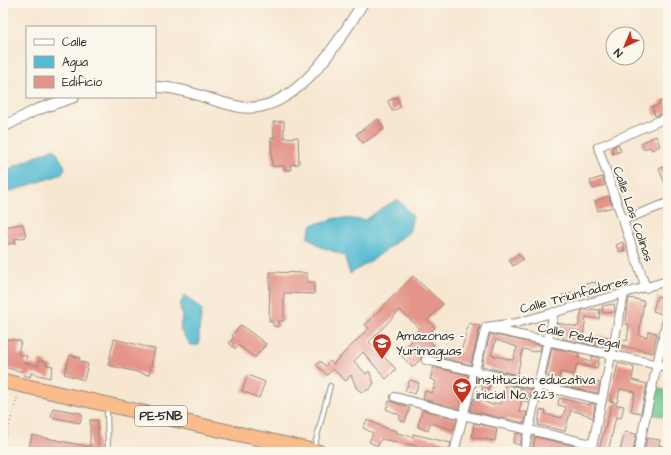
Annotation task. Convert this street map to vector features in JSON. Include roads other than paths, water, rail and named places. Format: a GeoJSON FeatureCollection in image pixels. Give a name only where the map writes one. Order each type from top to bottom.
{"type":"FeatureCollection","features":[{"type":"Feature","properties":{"kind":"highway","name":"PE-5NB"},"geometry":{"type":"LineString","coordinates":[[3,381],[316,451]]}},
{"type":"Feature","properties":{"kind":"street"},"geometry":{"type":"LineString","coordinates":[[156,87],[188,92],[241,107],[258,108],[272,104],[284,98],[327,57],[363,3]]}},
{"type":"Feature","properties":{"kind":"street"},"geometry":{"type":"LineString","coordinates":[[3,127],[36,110],[71,98]]}},
{"type":"Feature","properties":{"kind":"street","name":"Calle Las Colinas"},"geometry":{"type":"LineString","coordinates":[[646,288],[598,147],[668,117]]}},
{"type":"Feature","properties":{"kind":"street"},"geometry":{"type":"LineString","coordinates":[[623,220],[668,204]]}},
{"type":"Feature","properties":{"kind":"street","name":"Calle Triunfadores"},"geometry":{"type":"LineString","coordinates":[[486,327],[516,323],[668,281]]}},
{"type":"Feature","properties":{"kind":"street"},"geometry":{"type":"LineString","coordinates":[[395,397],[462,415],[530,430],[592,448],[624,294]]}},
{"type":"Feature","properties":{"kind":"street"},"geometry":{"type":"LineString","coordinates":[[524,452],[530,430],[554,312]]}},
{"type":"Feature","properties":{"kind":"street"},"geometry":{"type":"LineString","coordinates":[[638,452],[668,314]]}},
{"type":"Feature","properties":{"kind":"street"},"geometry":{"type":"LineString","coordinates":[[454,452],[462,415],[486,327]]}},
{"type":"Feature","properties":{"kind":"street","name":"Calle Pedregal"},"geometry":{"type":"LineString","coordinates":[[486,327],[668,367]]}},
{"type":"Feature","properties":{"kind":"street"},"geometry":{"type":"LineString","coordinates":[[426,360],[602,400]]}},
{"type":"Feature","properties":{"kind":"lane"},"geometry":{"type":"LineString","coordinates":[[316,451],[330,386]]}},
{"type":"Feature","properties":{"kind":"lane"},"geometry":{"type":"LineString","coordinates":[[107,404],[108,452]]}},
{"type":"Feature","properties":{"kind":"water"},"geometry":{"type":"Polygon","coordinates":[[[54,148],[65,167],[62,174],[3,194],[3,173],[54,148]]]}},
{"type":"Feature","properties":{"kind":"water"},"geometry":{"type":"Polygon","coordinates":[[[398,200],[413,216],[409,232],[374,259],[350,274],[344,255],[321,247],[307,237],[312,225],[337,218],[366,220],[383,207],[398,200]]]}},
{"type":"Feature","properties":{"kind":"water"},"geometry":{"type":"Polygon","coordinates":[[[185,295],[202,310],[199,330],[199,345],[191,345],[180,330],[182,316],[180,304],[185,295]]]}},
{"type":"Feature","properties":{"kind":"place","name":"Amazonas - Yurimaguas"},"geometry":{"type":"Point","coordinates":[382,360]}},
{"type":"Feature","properties":{"kind":"place","name":"Institución educativa inicial No. 223"},"geometry":{"type":"Point","coordinates":[462,404]}}]}
